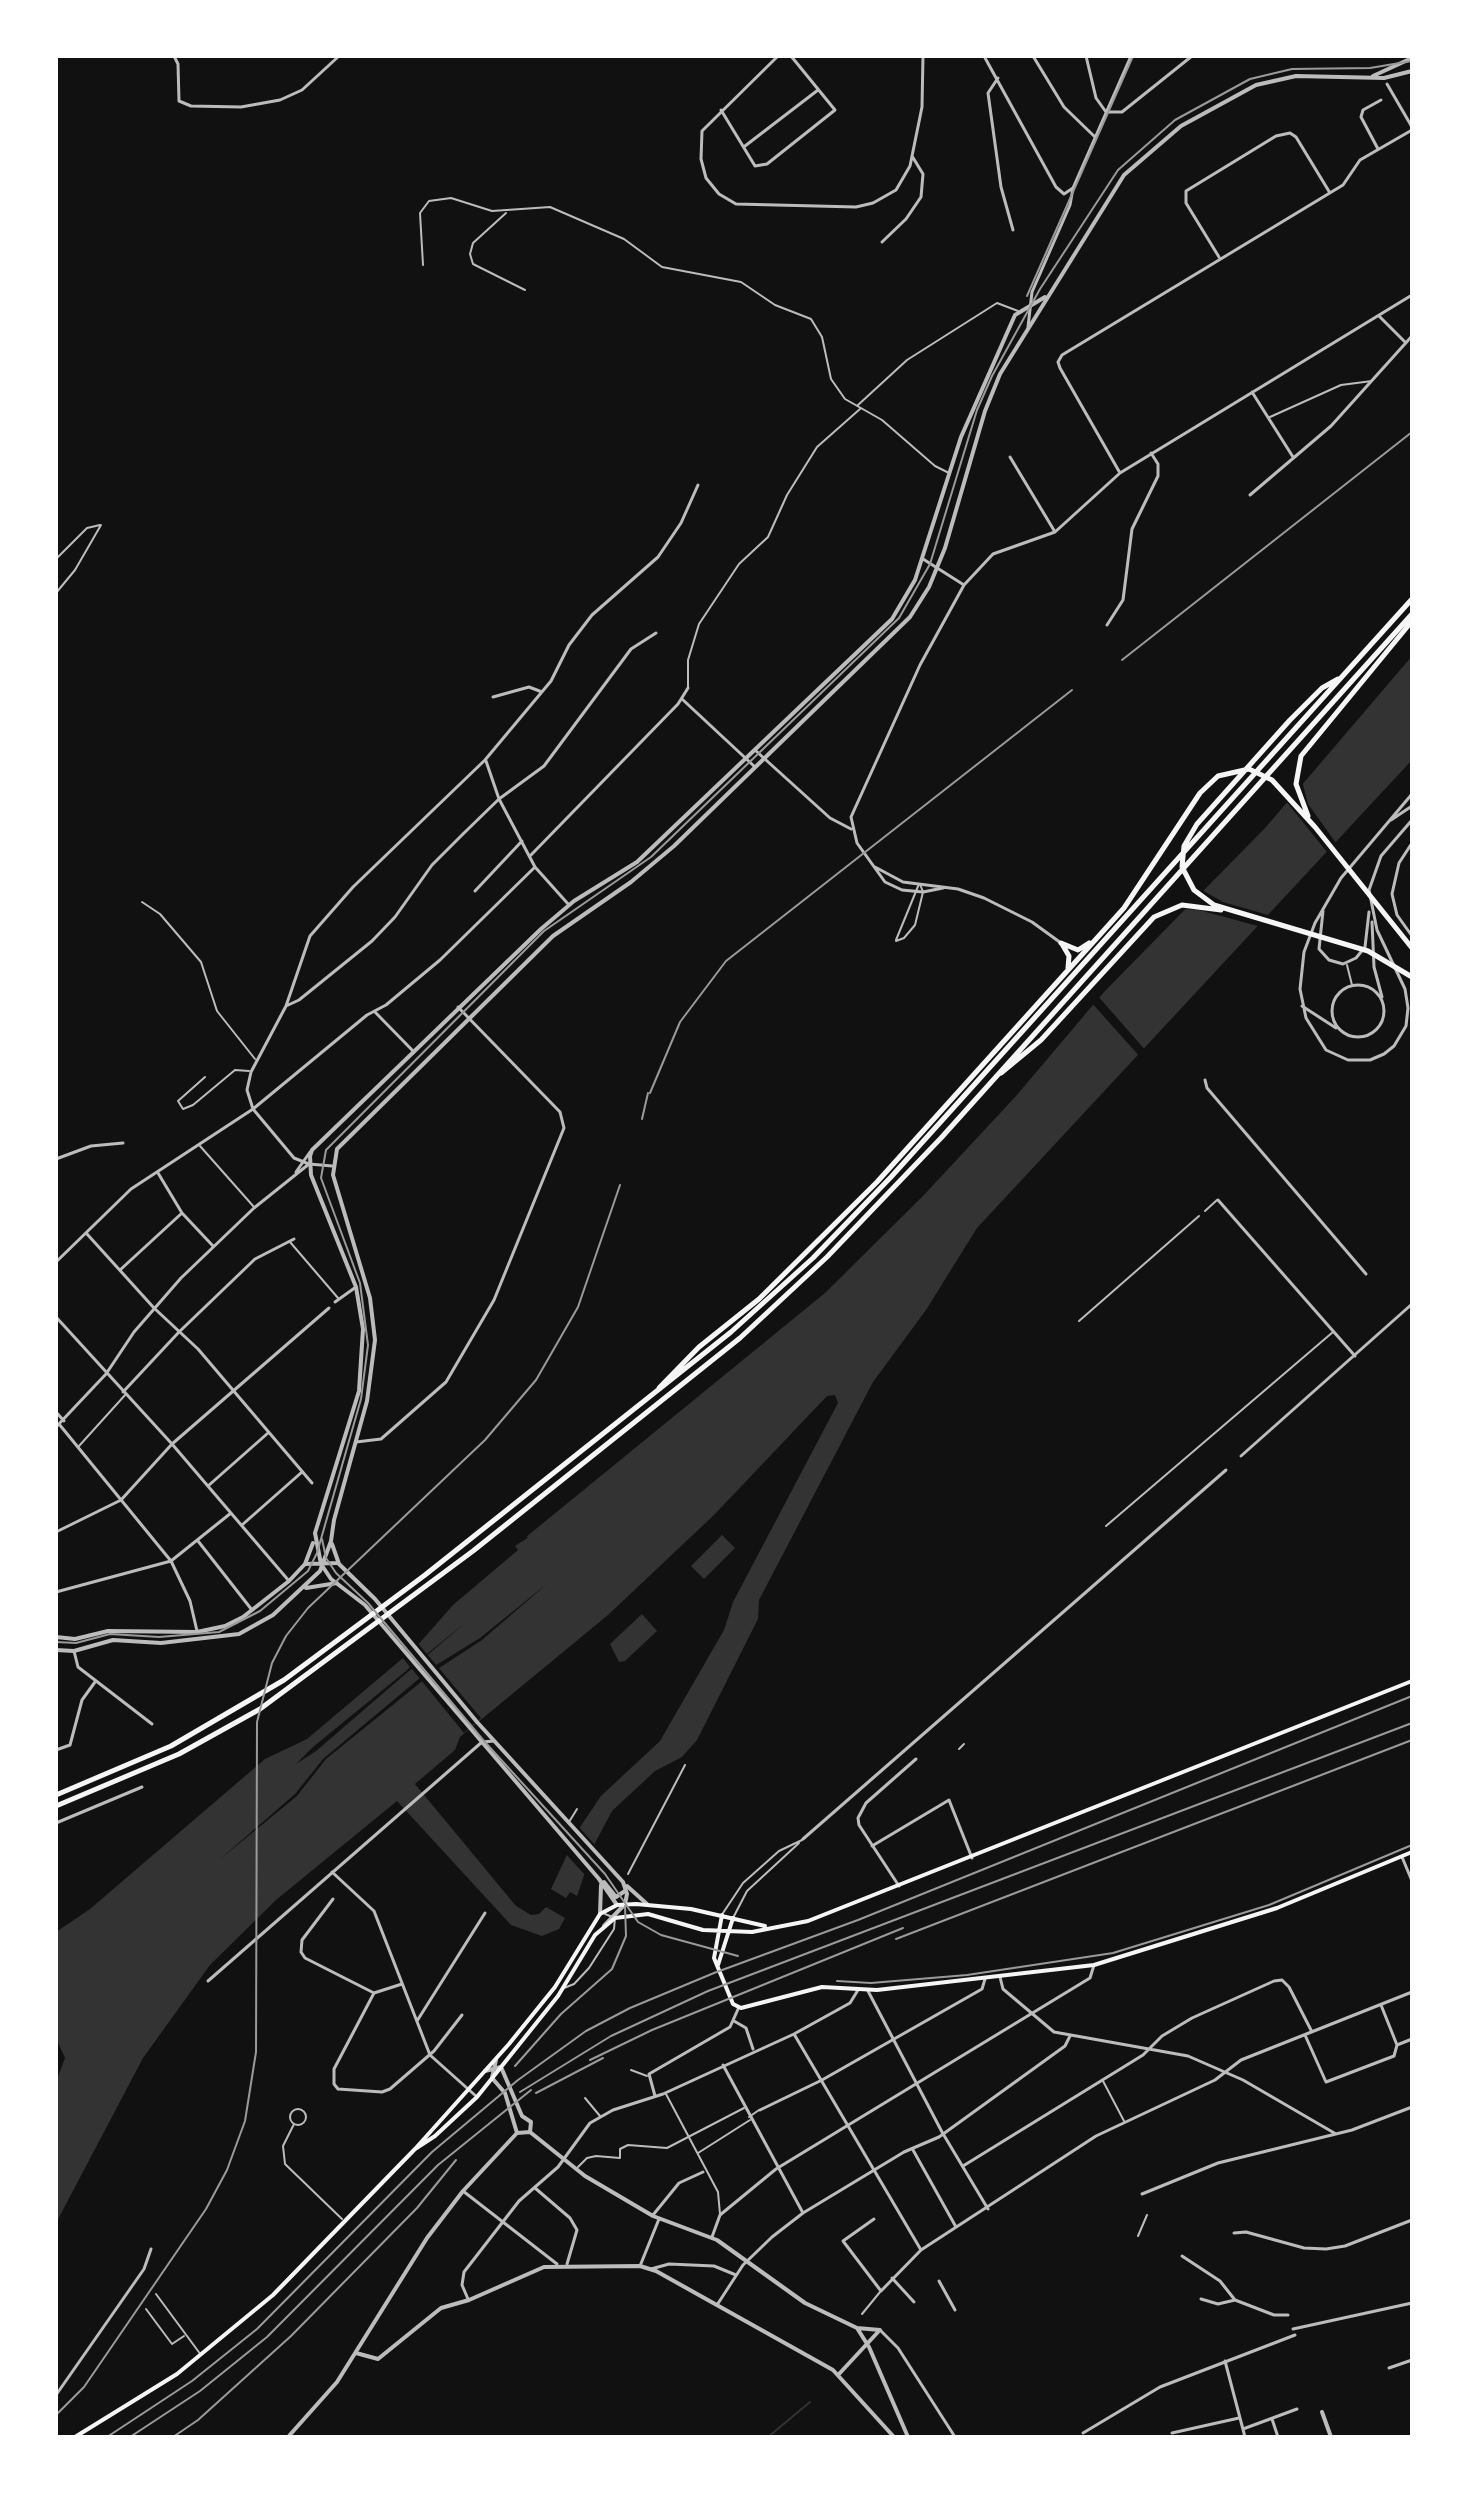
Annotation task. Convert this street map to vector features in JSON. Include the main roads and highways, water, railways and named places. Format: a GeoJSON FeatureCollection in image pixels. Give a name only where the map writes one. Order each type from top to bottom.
{"type":"FeatureCollection","features":[{"type":"Feature","properties":{"kind":"highway"},"geometry":{"type":"LineString","coordinates":[[56,1795],[171,1746],[284,1680],[437,1566],[741,1324],[849,1222],[1412,599]]}},
{"type":"Feature","properties":{"kind":"highway"},"geometry":{"type":"LineString","coordinates":[[56,1806],[167,1759],[260,1709],[473,1551],[777,1305],[863,1220],[998,1074],[1412,614]]}},
{"type":"Feature","properties":{"kind":"highway"},"geometry":{"type":"LineString","coordinates":[[1315,827],[1296,784],[1301,756],[1412,621]]}},
{"type":"Feature","properties":{"kind":"highway"},"geometry":{"type":"LineString","coordinates":[[1234,912],[1200,896],[1188,882],[1182,867],[1185,841],[1209,810],[1311,699],[1343,677]]}},
{"type":"Feature","properties":{"kind":"highway"},"geometry":{"type":"LineString","coordinates":[[657,1392],[663,1380],[759,1299],[837,1224],[1065,975],[1140,887],[1200,793],[1223,773],[1241,769],[1255,771],[1275,783],[1315,827],[1412,948]]}},
{"type":"Feature","properties":{"kind":"highway"},"geometry":{"type":"LineString","coordinates":[[998,1074],[1008,1071],[1041,1040],[1136,934],[1154,917],[1171,907],[1192,905],[1234,912],[1368,951],[1412,977]]}},
{"type":"Feature","properties":{"kind":"highway"},"geometry":{"type":"LineString","coordinates":[[1065,975],[1070,960],[1061,943],[1081,949],[1101,934]]}},
{"type":"Feature","properties":{"kind":"main road"},"geometry":{"type":"LineString","coordinates":[[621,1906],[634,1913],[727,1932],[752,1932],[808,1921],[1412,1681]]}},
{"type":"Feature","properties":{"kind":"main road"},"geometry":{"type":"LineString","coordinates":[[722,1915],[716,1931],[714,1958],[733,2004],[739,2007],[822,1987],[868,1991],[1094,1965],[1255,1916],[1412,1852]]}},
{"type":"Feature","properties":{"kind":"main road"},"geometry":{"type":"LineString","coordinates":[[75,2437],[202,2356],[273,2295],[415,2149],[485,2071],[555,1987],[600,1914],[621,1906],[650,1905],[722,1915],[768,1927]]}},
{"type":"Feature","properties":{"kind":"main road"},"geometry":{"type":"LineString","coordinates":[[415,2149],[435,2136],[477,2097],[563,1988],[604,1926],[614,1916],[634,1913]]}},
{"type":"Feature","properties":{"kind":"main road"},"geometry":{"type":"LineString","coordinates":[[718,1966],[733,1918]]}},
{"type":"Feature","properties":{"kind":"waterway"},"geometry":{"type":"LineString","coordinates":[[768,2437],[810,2402]]}},
{"type":"Feature","properties":{"kind":"tram line"},"geometry":{"type":"LineString","coordinates":[[1027,296],[1133,56]]}},
{"type":"Feature","properties":{"kind":"tram line"},"geometry":{"type":"LineString","coordinates":[[56,1642],[76,1643],[110,1634],[159,1637],[219,1632],[260,1611],[308,1571],[317,1553],[361,1399],[368,1345],[360,1283],[321,1178],[326,1150],[544,931],[651,857],[899,618],[930,564],[977,410],[992,376],[1040,289],[1118,170],[1175,120],[1250,79],[1292,69],[1370,68],[1412,61]]}},
{"type":"Feature","properties":{"kind":"tram line"},"geometry":{"type":"LineString","coordinates":[[322,1539],[326,1558],[336,1573],[368,1603],[484,1741],[605,1874],[638,1922],[661,1935],[738,1956]]}},
{"type":"Feature","properties":{"kind":"tram line"},"geometry":{"type":"LineString","coordinates":[[837,1981],[871,1983],[967,1975],[1113,1953],[1269,1905],[1412,1845]]}},
{"type":"Feature","properties":{"kind":"tram line"},"geometry":{"type":"LineString","coordinates":[[515,2066],[561,2014],[612,1969],[626,1936],[625,1906]]}},
{"type":"Feature","properties":{"kind":"railway"},"geometry":{"type":"LineString","coordinates":[[1122,660],[1412,432]]}},
{"type":"Feature","properties":{"kind":"railway"},"geometry":{"type":"LineString","coordinates":[[650,1093],[680,1022],[726,961],[1072,690]]}},
{"type":"Feature","properties":{"kind":"railway"},"geometry":{"type":"LineString","coordinates":[[642,1119],[648,1093]]}},
{"type":"Feature","properties":{"kind":"railway"},"geometry":{"type":"LineString","coordinates":[[56,2415],[84,2387],[206,2209],[227,2170],[245,2121],[256,2052],[257,1722],[272,1663],[286,1636],[308,1608],[485,1440],[536,1380],[578,1307],[620,1185]]}},
{"type":"Feature","properties":{"kind":"railway"},"geometry":{"type":"LineString","coordinates":[[107,2437],[192,2381],[257,2329],[432,2152],[518,2080],[586,2031],[630,2008],[714,1973],[858,1920],[1412,1696]]}},
{"type":"Feature","properties":{"kind":"railway"},"geometry":{"type":"LineString","coordinates":[[520,2092],[611,2036],[708,1991],[1412,1723]]}},
{"type":"Feature","properties":{"kind":"railway"},"geometry":{"type":"LineString","coordinates":[[896,1939],[1412,1740]]}},
{"type":"Feature","properties":{"kind":"railway"},"geometry":{"type":"LineString","coordinates":[[590,2060],[652,2030],[903,1928]]}},
{"type":"Feature","properties":{"kind":"railway"},"geometry":{"type":"LineString","coordinates":[[536,2093],[603,2058]]}},
{"type":"Feature","properties":{"kind":"railway"},"geometry":{"type":"LineString","coordinates":[[130,2437],[200,2391],[267,2337],[438,2165],[531,2090]]}},
{"type":"Feature","properties":{"kind":"railway"},"geometry":{"type":"LineString","coordinates":[[173,2437],[198,2420],[291,2336],[417,2208],[456,2160]]}}]}
